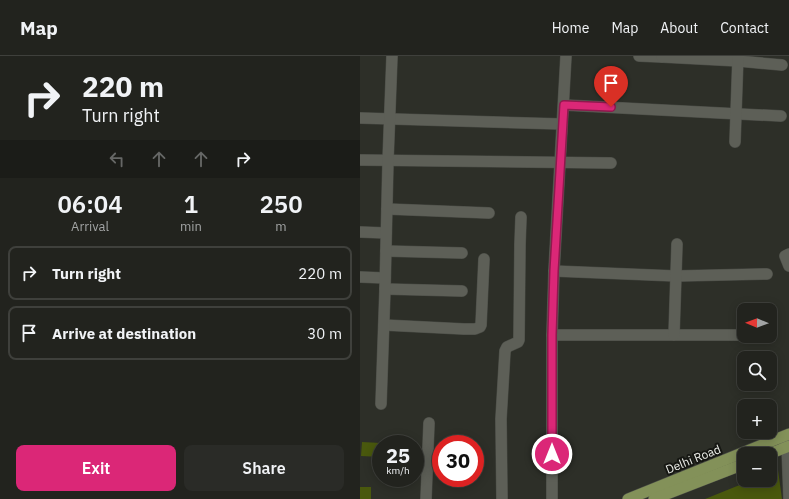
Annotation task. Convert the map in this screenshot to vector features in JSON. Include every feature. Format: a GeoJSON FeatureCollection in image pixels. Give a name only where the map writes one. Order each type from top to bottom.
{"type":"FeatureCollection","features":[{"type":"Feature","properties":{"kind":"main road"},"geometry":{"type":"LineString","coordinates":[[777,448],[787,441]]}},
{"type":"Feature","properties":{"kind":"main road","name":"Delhi Road"},"geometry":{"type":"LineString","coordinates":[[628,499],[651,496],[787,441]]}},
{"type":"Feature","properties":{"kind":"main road"},"geometry":{"type":"LineString","coordinates":[[651,496],[737,466]]}},
{"type":"Feature","properties":{"kind":"street"},"geometry":{"type":"LineString","coordinates":[[381,404],[392,56]]}},
{"type":"Feature","properties":{"kind":"street"},"geometry":{"type":"LineString","coordinates":[[552,499],[552,335],[554,271],[566,56]]}},
{"type":"Feature","properties":{"kind":"street"},"geometry":{"type":"LineString","coordinates":[[639,56],[738,58],[782,65]]}},
{"type":"Feature","properties":{"kind":"street"},"geometry":{"type":"LineString","coordinates":[[735,142],[738,58]]}},
{"type":"Feature","properties":{"kind":"street"},"geometry":{"type":"LineString","coordinates":[[564,105],[781,116]]}},
{"type":"Feature","properties":{"kind":"street"},"geometry":{"type":"LineString","coordinates":[[360,118],[562,124]]}},
{"type":"Feature","properties":{"kind":"street"},"geometry":{"type":"LineString","coordinates":[[360,160],[611,163]]}},
{"type":"Feature","properties":{"kind":"street"},"geometry":{"type":"LineString","coordinates":[[387,209],[489,213]]}},
{"type":"Feature","properties":{"kind":"street"},"geometry":{"type":"LineString","coordinates":[[502,499],[501,419],[505,351],[507,347],[519,340],[521,217]]}},
{"type":"Feature","properties":{"kind":"street"},"geometry":{"type":"LineString","coordinates":[[360,232],[386,233]]}},
{"type":"Feature","properties":{"kind":"street"},"geometry":{"type":"LineString","coordinates":[[674,335],[677,244]]}},
{"type":"Feature","properties":{"kind":"street"},"geometry":{"type":"LineString","coordinates":[[386,250],[462,253]]}},
{"type":"Feature","properties":{"kind":"street"},"geometry":{"type":"LineString","coordinates":[[789,254],[785,256],[789,266]]}},
{"type":"Feature","properties":{"kind":"street"},"geometry":{"type":"LineString","coordinates":[[384,325],[464,329],[476,329],[480,327],[484,259]]}},
{"type":"Feature","properties":{"kind":"street"},"geometry":{"type":"LineString","coordinates":[[554,271],[676,276],[767,274]]}},
{"type":"Feature","properties":{"kind":"street"},"geometry":{"type":"LineString","coordinates":[[360,277],[385,284],[462,291]]}},
{"type":"Feature","properties":{"kind":"street"},"geometry":{"type":"LineString","coordinates":[[552,335],[737,335]]}},
{"type":"Feature","properties":{"kind":"street"},"geometry":{"type":"LineString","coordinates":[[426,499],[429,423]]}},
{"type":"Feature","properties":{"kind":"street"},"geometry":{"type":"LineString","coordinates":[[787,441],[789,499]]}},
{"type":"Feature","properties":{"kind":"building"},"geometry":{"type":"Polygon","coordinates":[[[362,442],[372,443],[372,457],[361,456],[362,442]]]}},
{"type":"Feature","properties":{"kind":"building"},"geometry":{"type":"Polygon","coordinates":[[[777,470],[782,499],[705,499],[737,486],[777,487],[777,470]]]}},
{"type":"Feature","properties":{"kind":"building"},"geometry":{"type":"Polygon","coordinates":[[[360,487],[371,487],[371,499],[360,499],[360,487]]]}},
{"type":"Feature","properties":{"kind":"route"},"geometry":{"type":"LineString","coordinates":[[552,454],[552,335],[554,271],[564,105],[611,107]]}}]}
